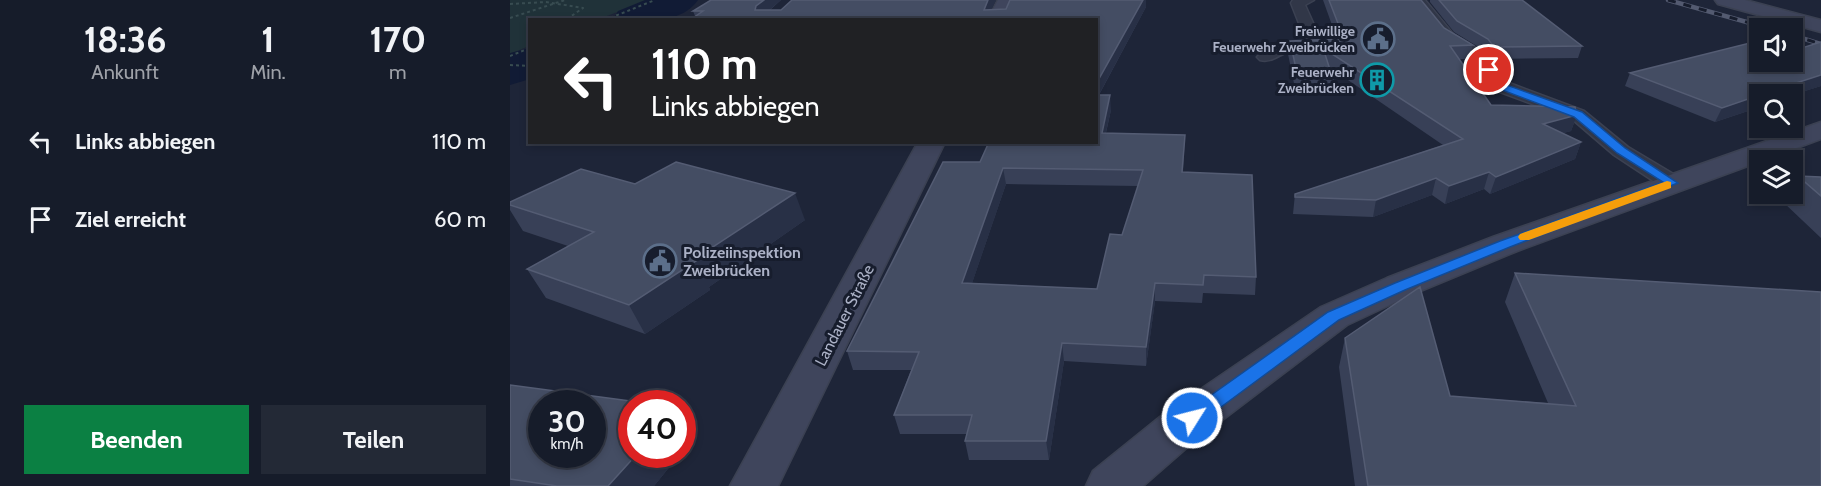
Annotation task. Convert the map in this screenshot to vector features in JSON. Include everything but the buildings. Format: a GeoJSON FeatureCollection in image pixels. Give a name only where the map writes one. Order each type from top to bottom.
{"type":"FeatureCollection","features":[{"type":"Feature","properties":{"kind":"street"},"geometry":{"type":"LineString","coordinates":[[997,18],[1007,0]]}},
{"type":"Feature","properties":{"kind":"street"},"geometry":{"type":"LineString","coordinates":[[1724,0],[1821,26]]}},
{"type":"Feature","properties":{"kind":"street"},"geometry":{"type":"LineString","coordinates":[[1110,486],[1176,430],[1334,316],[1400,286],[1505,244],[1821,130]]}},
{"type":"Feature","properties":{"kind":"street","name":"Landauer Straße"},"geometry":{"type":"LineString","coordinates":[[754,486],[931,144]]}},
{"type":"Feature","properties":{"kind":"lane"},"geometry":{"type":"LineString","coordinates":[[1402,0],[1420,0],[1448,37],[1479,56],[1498,85],[1578,115],[1621,151],[1672,183]]}},
{"type":"Feature","properties":{"kind":"lane"},"geometry":{"type":"LineString","coordinates":[[1266,57],[1284,48],[1315,45],[1297,1]]}},
{"type":"Feature","properties":{"kind":"path"},"geometry":{"type":"LineString","coordinates":[[510,18],[565,0]]}},
{"type":"Feature","properties":{"kind":"path"},"geometry":{"type":"LineString","coordinates":[[610,18],[656,0]]}},
{"type":"Feature","properties":{"kind":"path"},"geometry":{"type":"LineString","coordinates":[[510,4],[559,2],[581,6],[584,9],[570,17]]}},
{"type":"Feature","properties":{"kind":"path"},"geometry":{"type":"LineString","coordinates":[[510,56],[528,49]]}},
{"type":"Feature","properties":{"kind":"path"},"geometry":{"type":"LineString","coordinates":[[510,65],[528,66]]}},
{"type":"Feature","properties":{"kind":"shaded area"},"geometry":{"type":"Polygon","coordinates":[[[510,0],[649,0],[602,18],[528,18],[528,46],[510,54],[510,0]]]}},
{"type":"Feature","properties":{"kind":"waterway"},"geometry":{"type":"LineString","coordinates":[[638,18],[679,0]]}},
{"type":"Feature","properties":{"kind":"waterway"},"geometry":{"type":"LineString","coordinates":[[510,70],[528,63]]}},
{"type":"Feature","properties":{"kind":"railway"},"geometry":{"type":"LineString","coordinates":[[1668,0],[1749,23]]}},
{"type":"Feature","properties":{"kind":"railway"},"geometry":{"type":"LineString","coordinates":[[1803,38],[1821,44]]}},
{"type":"Feature","properties":{"kind":"slow traffic"},"geometry":{"type":"LineString","coordinates":[[1525,237],[1667,185]]}},
{"type":"Feature","properties":{"kind":"place","name":"Freiwillige Feuerwehr Zweibrücken"},"geometry":{"type":"Point","coordinates":[1378,39]}},
{"type":"Feature","properties":{"kind":"place","name":"Feuerwehr Zweibrücken"},"geometry":{"type":"Point","coordinates":[1377,80]}},
{"type":"Feature","properties":{"kind":"place","name":"Polizeiinspektion Zweibrücken"},"geometry":{"type":"Point","coordinates":[660,261]}},
{"type":"Feature","properties":{"kind":"route"},"geometry":{"type":"LineString","coordinates":[[1192,418],[1334,316],[1400,286],[1505,244],[1672,183],[1621,151],[1578,115],[1498,85],[1489,70]]}}]}
